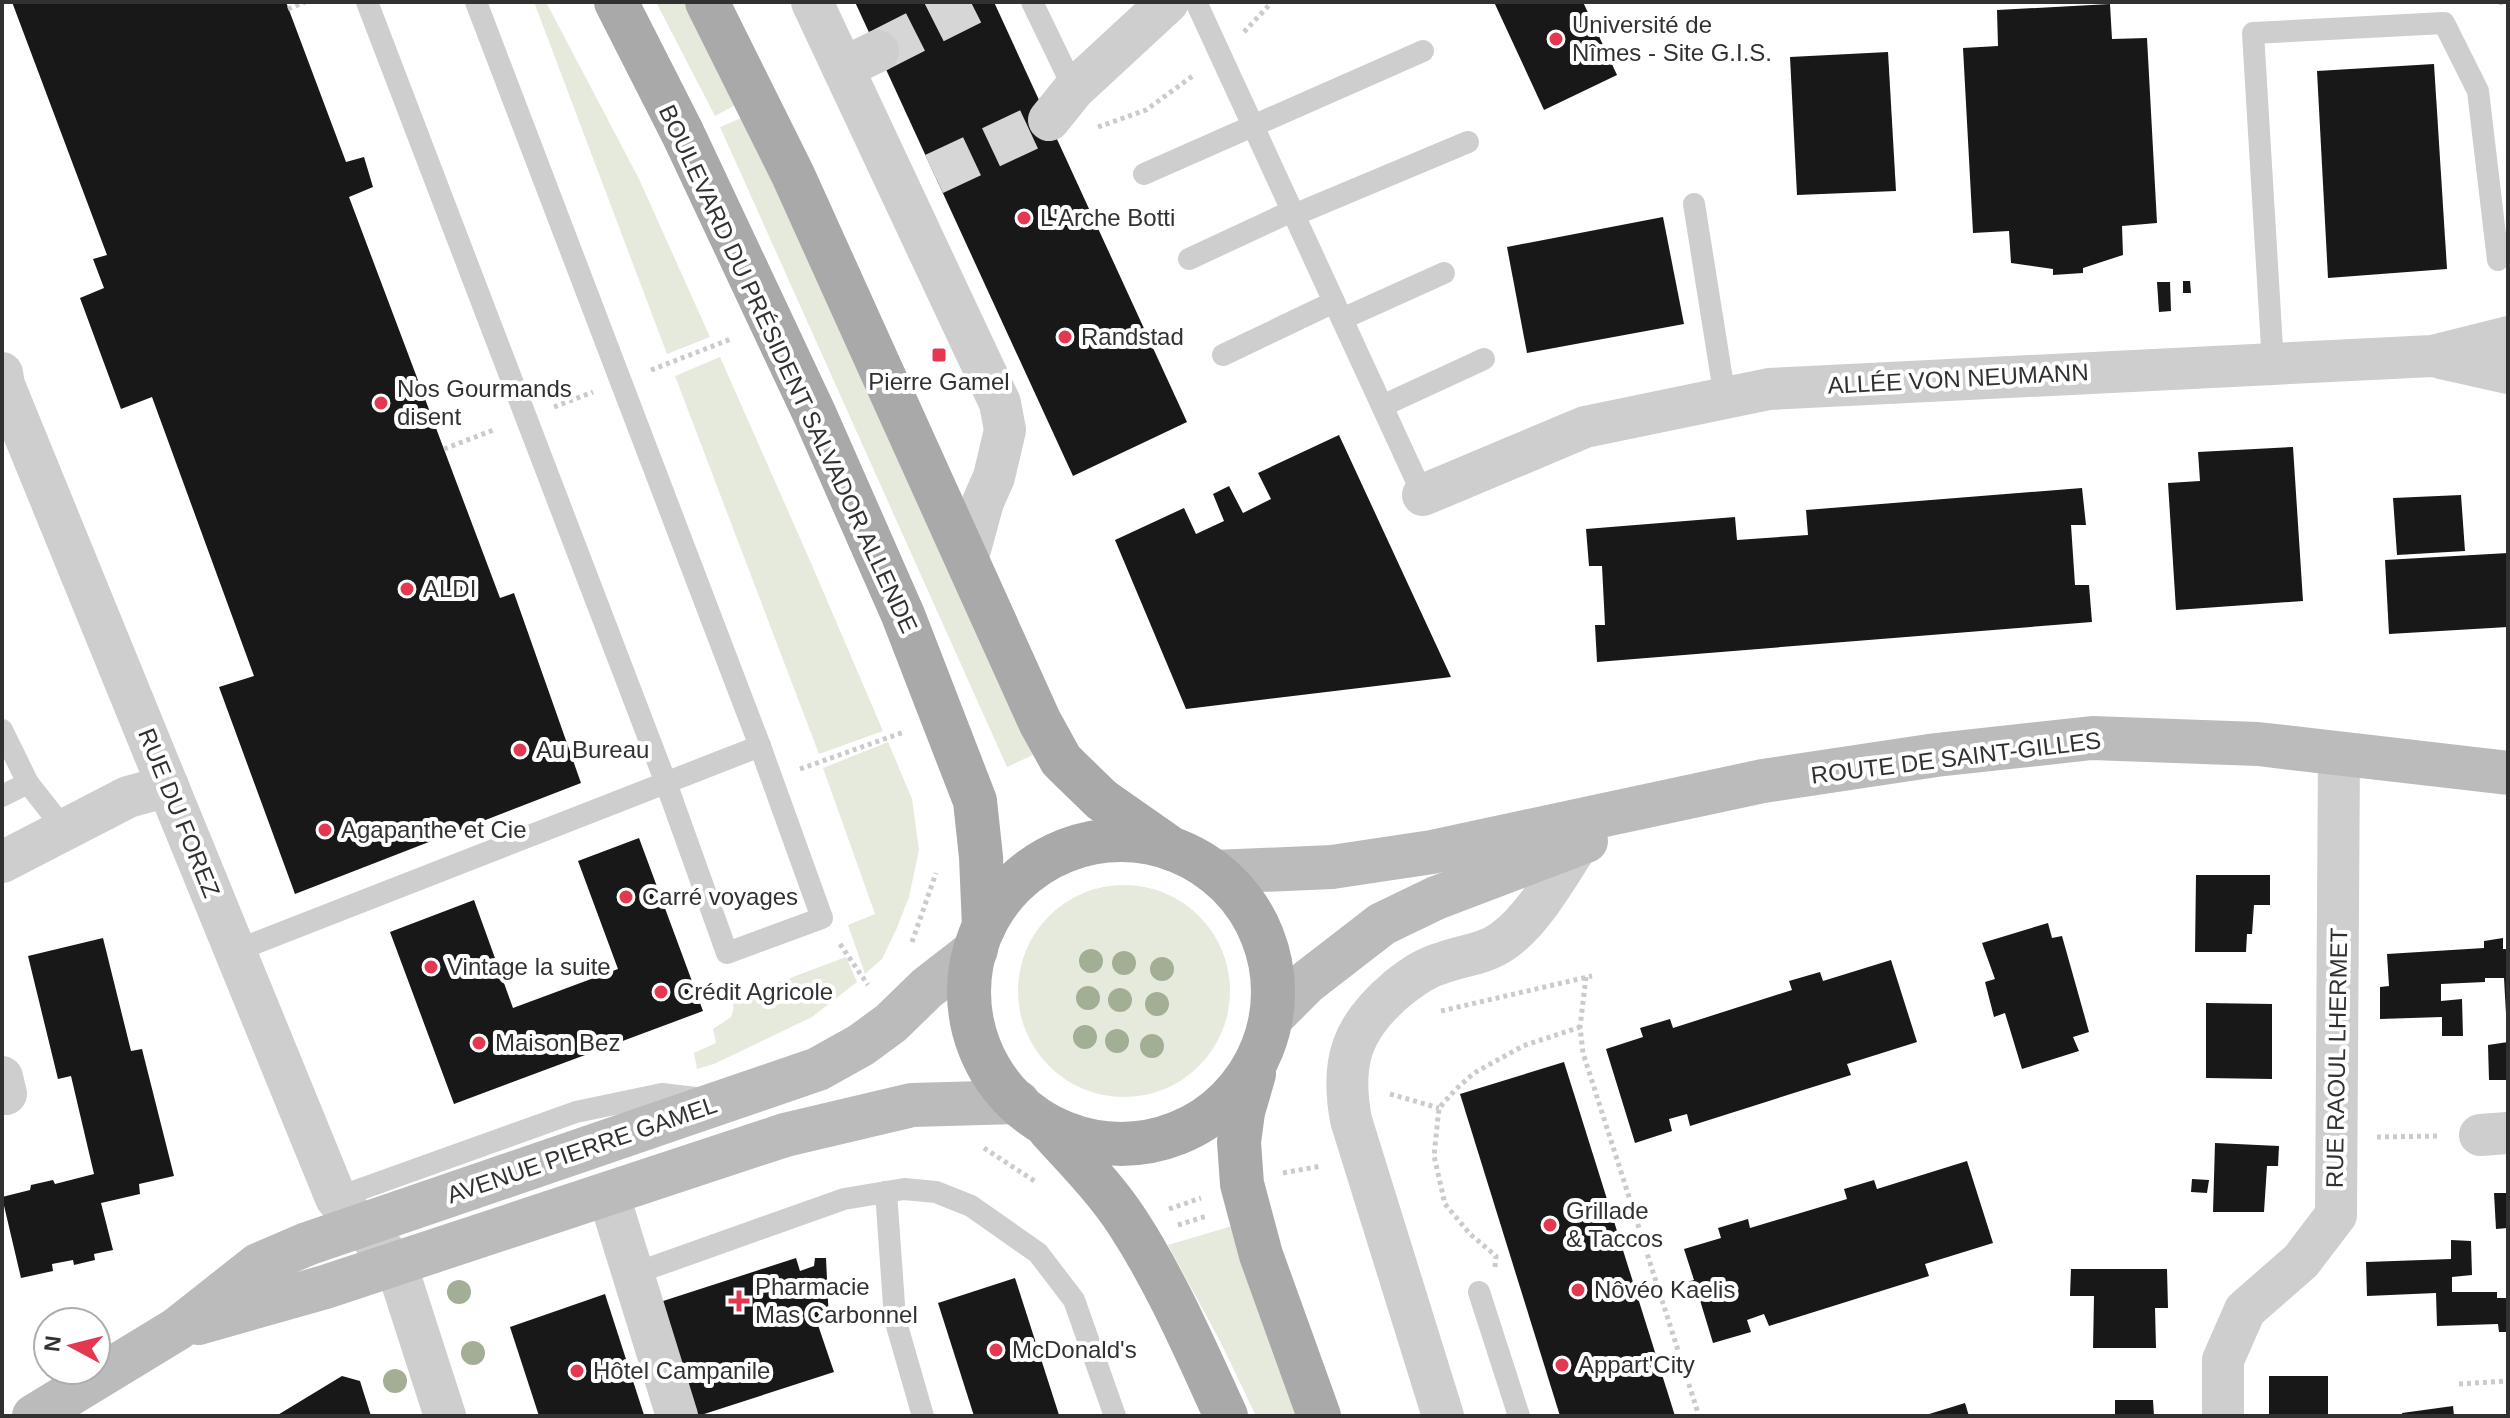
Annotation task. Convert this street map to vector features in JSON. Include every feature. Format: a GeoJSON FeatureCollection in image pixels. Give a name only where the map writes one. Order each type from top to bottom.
{"type":"FeatureCollection","features":[{"type":"Feature","properties":{"kind":"main road","name":"BOULEVARD DU PRÉSIDENT SALVADOR ALLENDE"},"geometry":{"type":"LineString","coordinates":[[616,2],[683,134],[815,415],[903,615],[975,801],[981,857],[980,938],[971,979],[972,1023],[987,1063],[1001,1085],[1031,1113]]}},
{"type":"Feature","properties":{"kind":"main road"},"geometry":{"type":"LineString","coordinates":[[707,2],[793,175],[1040,722],[1061,760],[1102,800],[1172,849],[1215,872],[1250,912],[1266,946],[1273,998],[1266,1036],[1243,1112],[1239,1142],[1244,1191],[1261,1255],[1319,1416]]}},
{"type":"Feature","properties":{"kind":"main road","name":"ROUTE DE SAINT-GILLES"},"geometry":{"type":"LineString","coordinates":[[1215,872],[1332,867],[1432,852],[1763,781],[1904,760],[2092,738],[2258,744],[2508,773]]}},
{"type":"Feature","properties":{"kind":"main road","name":"ROUTE DE SAINT-GILLES"},"geometry":{"type":"LineString","coordinates":[[1266,1036],[1307,982],[1382,924],[1436,898],[1692,798]]}},
{"type":"Feature","properties":{"kind":"main road"},"geometry":{"type":"LineString","coordinates":[[980,938],[995,909],[1015,884],[1033,868],[1071,848],[1125,840],[1159,844],[1172,849]]}},
{"type":"Feature","properties":{"kind":"main road","name":"AVENUE PIERRE GAMEL"},"geometry":{"type":"LineString","coordinates":[[34,1416],[177,1329],[325,1287],[368,1232],[818,1069],[861,1045],[882,1007],[927,988],[980,938]]}},
{"type":"Feature","properties":{"kind":"main road"},"geometry":{"type":"LineString","coordinates":[[1031,1113],[1064,1134],[1105,1144],[1142,1144],[1161,1140],[1201,1122],[1230,1099],[1252,1069],[1266,1036]]}},
{"type":"Feature","properties":{"kind":"main road","name":"AVENUE PIERRE GAMEL"},"geometry":{"type":"LineString","coordinates":[[368,1232],[608,1193],[785,1135],[896,1107],[1031,1113]]}},
{"type":"Feature","properties":{"kind":"main road"},"geometry":{"type":"LineString","coordinates":[[1031,1113],[1088,1172],[1128,1223],[1181,1319],[1226,1416]]}},
{"type":"Feature","properties":{"kind":"street"},"geometry":{"type":"LineString","coordinates":[[812,2],[860,59],[918,182],[1000,403],[1005,430],[994,477],[983,502],[968,557]]}},
{"type":"Feature","properties":{"kind":"street"},"geometry":{"type":"LineString","coordinates":[[1061,104],[1168,2]]}},
{"type":"Feature","properties":{"kind":"street","name":"ALLÉE VON NEUMANN"},"geometry":{"type":"LineString","coordinates":[[1423,495],[1585,427],[1769,389],[2432,356],[2508,337]]}},
{"type":"Feature","properties":{"kind":"street"},"geometry":{"type":"LineString","coordinates":[[2432,356],[2508,373]]}},
{"type":"Feature","properties":{"kind":"street","name":"RUE DU FOREZ"},"geometry":{"type":"LineString","coordinates":[[2,373],[4,385],[235,951],[368,1232],[445,1416]]}},
{"type":"Feature","properties":{"kind":"street","name":"RUE RAOUL LHERMET"},"geometry":{"type":"LineString","coordinates":[[2223,1416],[2223,1360],[2245,1310],[2301,1261],[2336,1215],[2339,754]]}},
{"type":"Feature","properties":{"kind":"street"},"geometry":{"type":"LineString","coordinates":[[2,862],[128,797],[168,786]]}},
{"type":"Feature","properties":{"kind":"street"},"geometry":{"type":"LineString","coordinates":[[1443,1416],[1351,1120],[1346,1095],[1352,1048],[1361,1026],[1381,1003],[1416,974],[1446,961],[1487,950],[1504,941],[1550,887],[1578,844]]}},
{"type":"Feature","properties":{"kind":"street"},"geometry":{"type":"LineString","coordinates":[[608,1193],[677,1416]]}},
{"type":"Feature","properties":{"kind":"lane"},"geometry":{"type":"LineString","coordinates":[[367,2],[666,783],[727,953],[822,918],[760,746],[476,2]]}},
{"type":"Feature","properties":{"kind":"lane"},"geometry":{"type":"LineString","coordinates":[[1032,2],[1061,104]]}},
{"type":"Feature","properties":{"kind":"lane"},"geometry":{"type":"LineString","coordinates":[[1196,2],[1423,495]]}},
{"type":"Feature","properties":{"kind":"lane"},"geometry":{"type":"LineString","coordinates":[[2273,364],[2253,33],[2444,23],[2478,91],[2498,260]]}},
{"type":"Feature","properties":{"kind":"lane"},"geometry":{"type":"LineString","coordinates":[[1144,174],[1423,51]]}},
{"type":"Feature","properties":{"kind":"lane"},"geometry":{"type":"LineString","coordinates":[[1189,259],[1468,142]]}},
{"type":"Feature","properties":{"kind":"lane"},"geometry":{"type":"LineString","coordinates":[[1694,204],[1725,398]]}},
{"type":"Feature","properties":{"kind":"lane"},"geometry":{"type":"LineString","coordinates":[[1223,355],[1444,273]]}},
{"type":"Feature","properties":{"kind":"lane"},"geometry":{"type":"LineString","coordinates":[[1382,406],[1484,359]]}},
{"type":"Feature","properties":{"kind":"lane"},"geometry":{"type":"LineString","coordinates":[[2,730],[28,783],[65,830]]}},
{"type":"Feature","properties":{"kind":"lane"},"geometry":{"type":"LineString","coordinates":[[235,951],[760,746]]}},
{"type":"Feature","properties":{"kind":"lane"},"geometry":{"type":"LineString","coordinates":[[2,796],[28,783]]}},
{"type":"Feature","properties":{"kind":"lane"},"geometry":{"type":"LineString","coordinates":[[633,1274],[844,1199],[904,1189],[936,1192],[971,1206],[1038,1253],[1074,1300],[1115,1416]]}},
{"type":"Feature","properties":{"kind":"lane"},"geometry":{"type":"LineString","coordinates":[[886,1192],[895,1319],[923,1416]]}},
{"type":"Feature","properties":{"kind":"lane"},"geometry":{"type":"LineString","coordinates":[[1479,1292],[1519,1416]]}},
{"type":"Feature","properties":{"kind":"path"},"geometry":{"type":"LineString","coordinates":[[288,9],[305,2]]}},
{"type":"Feature","properties":{"kind":"path"},"geometry":{"type":"LineString","coordinates":[[2499,2],[2508,4]]}},
{"type":"Feature","properties":{"kind":"path"},"geometry":{"type":"LineString","coordinates":[[822,918],[882,1007]]}},
{"type":"Feature","properties":{"kind":"path"},"geometry":{"type":"LineString","coordinates":[[1586,977],[1580,1027],[1583,1053],[1699,1416]]}},
{"type":"Feature","properties":{"kind":"path"},"geometry":{"type":"LineString","coordinates":[[1479,1292],[1494,1275],[1496,1256],[1470,1234],[1445,1204],[1434,1156],[1439,1108],[1474,1073],[1523,1046],[1580,1027]]}},
{"type":"Feature","properties":{"kind":"path"},"geometry":{"type":"LineString","coordinates":[[2336,1138],[2494,1134]]}},
{"type":"Feature","properties":{"kind":"path"},"geometry":{"type":"LineString","coordinates":[[979,1145],[1047,1190]]}},
{"type":"Feature","properties":{"kind":"path"},"geometry":{"type":"LineString","coordinates":[[1128,1223],[1329,1164]]}},
{"type":"Feature","properties":{"kind":"path"},"geometry":{"type":"LineString","coordinates":[[1173,1227],[1244,1191]]}},
{"type":"Feature","properties":{"kind":"path"},"geometry":{"type":"LineString","coordinates":[[2459,1384],[2508,1381]]}},
{"type":"Feature","properties":{"kind":"shaded area"},"geometry":{"type":"Polygon","coordinates":[[[534,2],[546,2],[639,179],[710,337],[667,354],[534,2]]]}},
{"type":"Feature","properties":{"kind":"shaded area"},"geometry":{"type":"Polygon","coordinates":[[[656,2],[688,2],[739,103],[715,116],[656,2]]]}},
{"type":"Feature","properties":{"kind":"shaded area"},"geometry":{"type":"Polygon","coordinates":[[[746,116],[1033,755],[1007,767],[720,127],[746,116]]]}},
{"type":"Feature","properties":{"kind":"shaded area"},"geometry":{"type":"Polygon","coordinates":[[[720,357],[883,731],[819,754],[675,376],[720,357]]]}},
{"type":"Feature","properties":{"kind":"shaded area"},"geometry":{"type":"Polygon","coordinates":[[[888,742],[912,799],[919,850],[909,897],[896,930],[882,959],[865,974],[848,925],[875,914],[823,768],[888,742]]]}},
{"type":"Feature","properties":{"kind":"shaded area"},"geometry":{"type":"Polygon","coordinates":[[[1124,885],[1164,893],[1199,916],[1222,951],[1230,991],[1222,1031],[1199,1066],[1164,1089],[1124,1097],[1084,1089],[1049,1066],[1026,1031],[1018,991],[1026,951],[1049,916],[1084,893],[1124,885]]]}},
{"type":"Feature","properties":{"kind":"shaded area"},"geometry":{"type":"Polygon","coordinates":[[[846,957],[857,982],[812,1017],[714,1064],[697,1069],[694,1053],[716,1043],[713,1029],[731,1017],[734,1008],[731,1000],[846,957]]]}},
{"type":"Feature","properties":{"kind":"shaded area"},"geometry":{"type":"Polygon","coordinates":[[[1232,1226],[1298,1416],[1256,1416],[1168,1245],[1232,1226]]]}},
{"type":"Feature","properties":{"kind":"building"},"geometry":{"type":"Polygon","coordinates":[[[12,2],[286,2],[346,162],[364,157],[373,187],[349,197],[500,598],[514,593],[581,783],[295,894],[219,687],[254,676],[152,397],[121,409],[80,298],[104,288],[93,259],[107,255],[12,2]]]}},
{"type":"Feature","properties":{"kind":"building","name":"L'Arche Botti"},"geometry":{"type":"Polygon","coordinates":[[[855,2],[994,2],[1187,422],[1073,476],[855,2]]]}},
{"type":"Feature","properties":{"kind":"building","name":"Université de Nîmes - Site G.I.S."},"geometry":{"type":"Polygon","coordinates":[[[1494,2],[1583,2],[1617,75],[1544,110],[1494,2]]]}},
{"type":"Feature","properties":{"kind":"building"},"geometry":{"type":"Polygon","coordinates":[[[2110,4],[2112,39],[2147,38],[2157,223],[2122,226],[2123,255],[2083,268],[2083,273],[2053,275],[2053,269],[2011,263],[2009,231],[1973,233],[1963,48],[1998,46],[1997,10],[2110,4]]]}},
{"type":"Feature","properties":{"kind":"building"},"geometry":{"type":"Polygon","coordinates":[[[1888,52],[1896,191],[1797,195],[1790,57],[1888,52]]]}},
{"type":"Feature","properties":{"kind":"building"},"geometry":{"type":"Polygon","coordinates":[[[2434,64],[2447,269],[2328,278],[2317,71],[2434,64]]]}},
{"type":"Feature","properties":{"kind":"building"},"geometry":{"type":"Polygon","coordinates":[[[1663,217],[1684,324],[1527,353],[1507,247],[1663,217]]]}},
{"type":"Feature","properties":{"kind":"building"},"geometry":{"type":"Polygon","coordinates":[[[2183,281],[2190,281],[2191,293],[2183,293],[2183,281]]]}},
{"type":"Feature","properties":{"kind":"building"},"geometry":{"type":"Polygon","coordinates":[[[2157,282],[2170,282],[2171,311],[2159,312],[2157,282]]]}},
{"type":"Feature","properties":{"kind":"building"},"geometry":{"type":"Polygon","coordinates":[[[1339,435],[1451,677],[1186,709],[1115,540],[1184,508],[1196,534],[1224,521],[1213,494],[1229,486],[1243,513],[1271,499],[1258,473],[1339,435]]]}},
{"type":"Feature","properties":{"kind":"building"},"geometry":{"type":"Polygon","coordinates":[[[2293,447],[2303,601],[2176,610],[2168,483],[2200,481],[2198,452],[2293,447]]]}},
{"type":"Feature","properties":{"kind":"building"},"geometry":{"type":"Polygon","coordinates":[[[2082,488],[2086,525],[2071,525],[2075,585],[2089,585],[2092,622],[1597,662],[1595,625],[1605,625],[1602,566],[1589,566],[1586,529],[1735,517],[1737,540],[1808,535],[1806,510],[2082,488]]]}},
{"type":"Feature","properties":{"kind":"building"},"geometry":{"type":"Polygon","coordinates":[[[2461,495],[2465,551],[2397,555],[2393,498],[2461,495]]]}},
{"type":"Feature","properties":{"kind":"building"},"geometry":{"type":"Polygon","coordinates":[[[2508,553],[2508,627],[2389,634],[2385,560],[2508,553]]]}},
{"type":"Feature","properties":{"kind":"building"},"geometry":{"type":"Polygon","coordinates":[[[639,838],[703,1011],[454,1104],[390,932],[474,900],[513,1008],[618,969],[578,861],[639,838]]]}},
{"type":"Feature","properties":{"kind":"building"},"geometry":{"type":"Polygon","coordinates":[[[2196,875],[2270,875],[2270,905],[2254,905],[2252,934],[2247,934],[2246,952],[2195,952],[2196,875]]]}},
{"type":"Feature","properties":{"kind":"building"},"geometry":{"type":"Polygon","coordinates":[[[2048,923],[2052,938],[2062,936],[2089,1032],[2073,1037],[2079,1051],[2022,1069],[2005,1013],[1994,1017],[1985,982],[1995,979],[1982,943],[2048,923]]]}},
{"type":"Feature","properties":{"kind":"building"},"geometry":{"type":"Polygon","coordinates":[[[103,938],[131,1051],[142,1049],[174,1176],[139,1184],[140,1194],[101,1203],[113,1250],[94,1254],[95,1260],[74,1265],[73,1260],[52,1264],[53,1271],[21,1278],[2,1197],[30,1190],[31,1185],[53,1180],[55,1184],[94,1174],[71,1076],[58,1079],[28,956],[103,938]]]}},
{"type":"Feature","properties":{"kind":"building"},"geometry":{"type":"Polygon","coordinates":[[[2503,938],[2503,949],[2508,949],[2508,1014],[2504,978],[2485,978],[2485,982],[2441,984],[2441,1001],[2462,999],[2463,1036],[2442,1036],[2442,1017],[2380,1019],[2380,987],[2389,986],[2387,954],[2484,948],[2484,941],[2503,938]]]}},
{"type":"Feature","properties":{"kind":"building"},"geometry":{"type":"Polygon","coordinates":[[[1891,960],[1917,1042],[1847,1064],[1851,1075],[1690,1126],[1687,1114],[1669,1119],[1672,1131],[1635,1143],[1606,1049],[1643,1037],[1640,1028],[1670,1019],[1673,1028],[1792,990],[1789,981],[1820,972],[1823,981],[1891,960]]]}},
{"type":"Feature","properties":{"kind":"building"},"geometry":{"type":"Polygon","coordinates":[[[2206,1003],[2272,1004],[2272,1079],[2206,1078],[2206,1003]]]}},
{"type":"Feature","properties":{"kind":"building"},"geometry":{"type":"Polygon","coordinates":[[[2508,1042],[2508,1080],[2489,1080],[2488,1045],[2508,1042]]]}},
{"type":"Feature","properties":{"kind":"building","name":"Nôvéo Kaelis"},"geometry":{"type":"Polygon","coordinates":[[[1564,1062],[1675,1416],[1560,1416],[1460,1094],[1564,1062]]]}},
{"type":"Feature","properties":{"kind":"building"},"geometry":{"type":"Polygon","coordinates":[[[2215,1143],[2279,1146],[2278,1166],[2267,1166],[2264,1212],[2213,1212],[2215,1143]]]}},
{"type":"Feature","properties":{"kind":"building"},"geometry":{"type":"Polygon","coordinates":[[[1967,1161],[1993,1243],[1925,1264],[1929,1276],[1769,1326],[1764,1314],[1747,1320],[1751,1332],[1713,1343],[1699,1297],[1689,1300],[1684,1283],[1694,1280],[1684,1249],[1721,1238],[1718,1228],[1748,1219],[1750,1228],[1847,1199],[1844,1189],[1874,1180],[1877,1189],[1967,1161]]]}},
{"type":"Feature","properties":{"kind":"building"},"geometry":{"type":"Polygon","coordinates":[[[2192,1179],[2209,1180],[2207,1193],[2191,1192],[2192,1179]]]}},
{"type":"Feature","properties":{"kind":"building"},"geometry":{"type":"Polygon","coordinates":[[[2494,1193],[2508,1193],[2508,1228],[2496,1229],[2494,1193]]]}},
{"type":"Feature","properties":{"kind":"building"},"geometry":{"type":"Polygon","coordinates":[[[2451,1240],[2471,1241],[2472,1275],[2452,1277],[2452,1292],[2497,1292],[2497,1298],[2508,1298],[2508,1332],[2499,1332],[2498,1324],[2437,1326],[2436,1293],[2367,1296],[2366,1262],[2451,1259],[2451,1240]]]}},
{"type":"Feature","properties":{"kind":"building"},"geometry":{"type":"Polygon","coordinates":[[[796,1258],[800,1271],[814,1266],[815,1258],[826,1258],[829,1321],[818,1325],[834,1372],[698,1416],[660,1302],[796,1258]]]}},
{"type":"Feature","properties":{"kind":"building"},"geometry":{"type":"Polygon","coordinates":[[[2071,1269],[2167,1269],[2168,1308],[2155,1308],[2156,1348],[2093,1348],[2094,1296],[2070,1296],[2071,1269]]]}},
{"type":"Feature","properties":{"kind":"building","name":"McDonald's"},"geometry":{"type":"Polygon","coordinates":[[[1015,1278],[1059,1415],[974,1416],[938,1303],[1015,1278]]]}},
{"type":"Feature","properties":{"kind":"building","name":"Hôtel Campanile"},"geometry":{"type":"Polygon","coordinates":[[[605,1294],[644,1415],[539,1416],[510,1327],[605,1294]]]}},
{"type":"Feature","properties":{"kind":"building"},"geometry":{"type":"Polygon","coordinates":[[[342,1376],[360,1381],[371,1416],[276,1416],[342,1376]]]}},
{"type":"Feature","properties":{"kind":"building"},"geometry":{"type":"Polygon","coordinates":[[[2269,1376],[2328,1376],[2328,1416],[2269,1416],[2269,1376]]]}},
{"type":"Feature","properties":{"kind":"building"},"geometry":{"type":"Polygon","coordinates":[[[2115,1400],[2153,1400],[2154,1416],[2115,1416],[2115,1400]]]}},
{"type":"Feature","properties":{"kind":"building"},"geometry":{"type":"Polygon","coordinates":[[[1965,1403],[1969,1416],[1926,1416],[1926,1415],[1965,1403]]]}},
{"type":"Feature","properties":{"kind":"building"},"geometry":{"type":"Polygon","coordinates":[[[2453,1406],[2454,1416],[2403,1416],[2402,1413],[2453,1406]]]}},
{"type":"Feature","properties":{"kind":"tunnel"},"geometry":{"type":"LineString","coordinates":[[878,51],[975,2]]}},
{"type":"Feature","properties":{"kind":"tunnel"},"geometry":{"type":"LineString","coordinates":[[934,174],[1049,120]]}},
{"type":"Feature","properties":{"kind":"place","name":"Université de Nîmes - Site G.I.S."},"geometry":{"type":"Point","coordinates":[1556,39]}},
{"type":"Feature","properties":{"kind":"place","name":"L'Arche Botti"},"geometry":{"type":"Point","coordinates":[1024,218]}},
{"type":"Feature","properties":{"kind":"place","name":"Randstad"},"geometry":{"type":"Point","coordinates":[1065,337]}},
{"type":"Feature","properties":{"kind":"place","name":"Pierre Gamel"},"geometry":{"type":"Point","coordinates":[939,355]}},
{"type":"Feature","properties":{"kind":"place","name":"Nos Gourmands disent"},"geometry":{"type":"Point","coordinates":[381,403]}},
{"type":"Feature","properties":{"kind":"place","name":"ALDI"},"geometry":{"type":"Point","coordinates":[407,589]}},
{"type":"Feature","properties":{"kind":"place","name":"Au Bureau"},"geometry":{"type":"Point","coordinates":[520,750]}},
{"type":"Feature","properties":{"kind":"place","name":"Agapanthe et Cie"},"geometry":{"type":"Point","coordinates":[325,830]}},
{"type":"Feature","properties":{"kind":"place","name":"Carré voyages"},"geometry":{"type":"Point","coordinates":[626,897]}},
{"type":"Feature","properties":{"kind":"place","name":"Vintage la suite"},"geometry":{"type":"Point","coordinates":[431,967]}},
{"type":"Feature","properties":{"kind":"place","name":"Crédit Agricole"},"geometry":{"type":"Point","coordinates":[661,992]}},
{"type":"Feature","properties":{"kind":"place","name":"Maison Bez"},"geometry":{"type":"Point","coordinates":[479,1043]}},
{"type":"Feature","properties":{"kind":"place","name":"Grillade & Taccos"},"geometry":{"type":"Point","coordinates":[1550,1225]}},
{"type":"Feature","properties":{"kind":"place","name":"Nôvéo Kaelis"},"geometry":{"type":"Point","coordinates":[1578,1290]}},
{"type":"Feature","properties":{"kind":"place","name":"Pharmacie Mas Carbonnel"},"geometry":{"type":"Point","coordinates":[739,1301]}},
{"type":"Feature","properties":{"kind":"place","name":"McDonald's"},"geometry":{"type":"Point","coordinates":[996,1350]}},
{"type":"Feature","properties":{"kind":"place","name":"Appart'City"},"geometry":{"type":"Point","coordinates":[1562,1365]}},
{"type":"Feature","properties":{"kind":"place","name":"Hôtel Campanile"},"geometry":{"type":"Point","coordinates":[577,1371]}}]}
